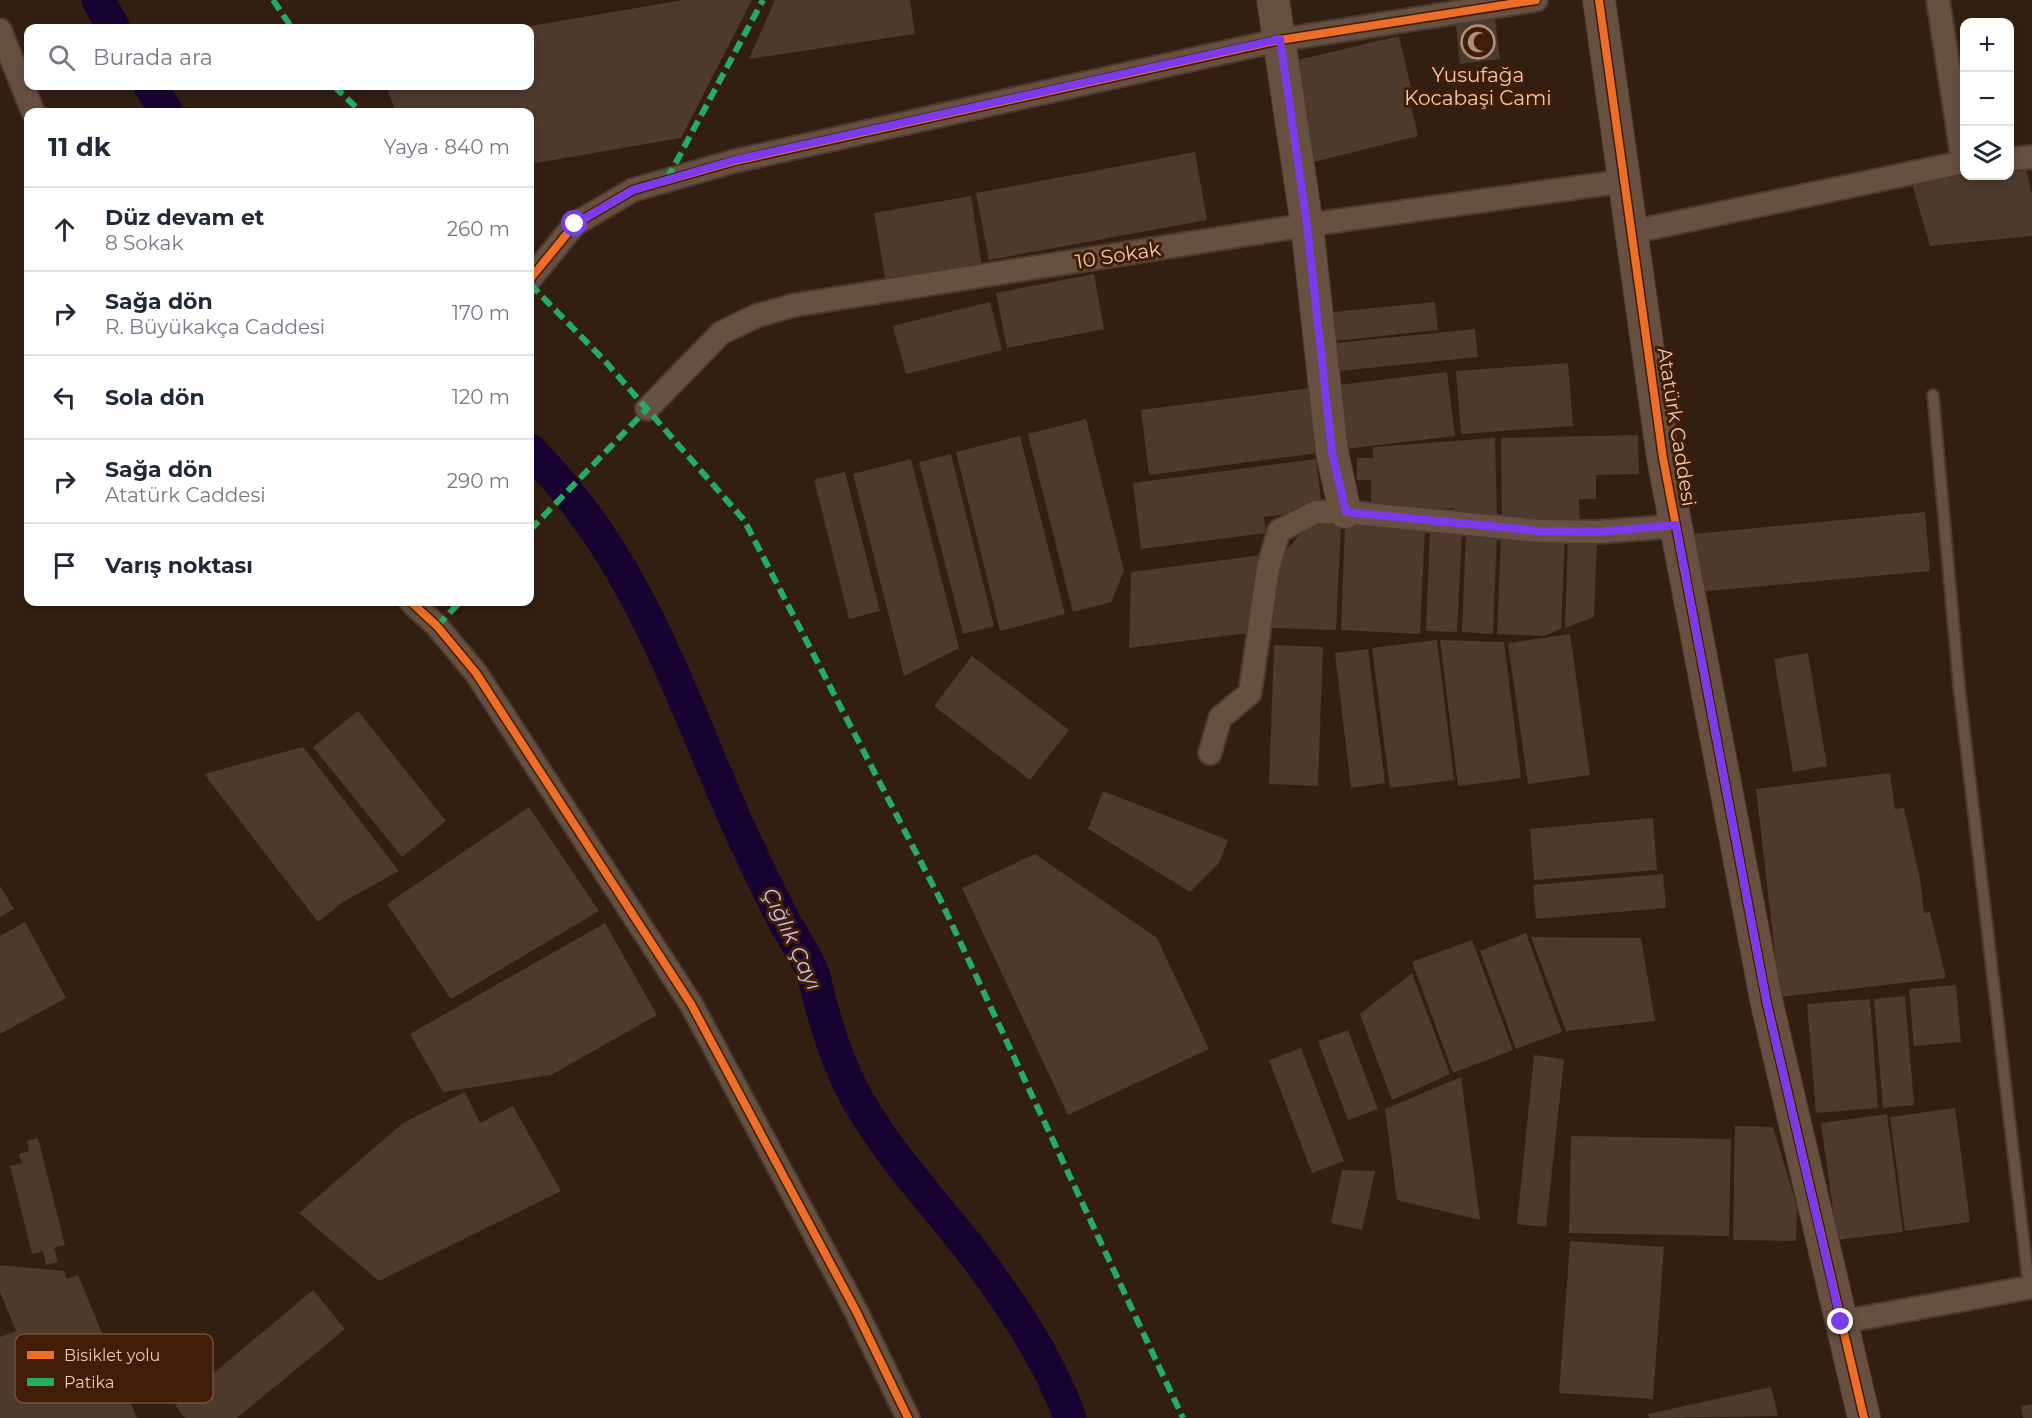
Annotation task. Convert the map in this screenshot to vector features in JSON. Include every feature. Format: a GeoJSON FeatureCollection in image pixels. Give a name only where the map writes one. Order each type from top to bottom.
{"type":"FeatureCollection","features":[{"type":"Feature","properties":{"kind":"street"},"geometry":{"type":"LineString","coordinates":[[1273,0],[1307,225],[1332,452],[1346,512]]}},
{"type":"Feature","properties":{"kind":"street"},"geometry":{"type":"LineString","coordinates":[[534,274],[575,224],[633,190],[735,160],[1280,39],[1536,0]]}},
{"type":"Feature","properties":{"kind":"street","name":"Atatürk Caddesi"},"geometry":{"type":"LineString","coordinates":[[1599,0],[1663,458],[1767,1004],[1864,1418]]}},
{"type":"Feature","properties":{"kind":"street"},"geometry":{"type":"LineString","coordinates":[[1938,0],[1960,137]]}},
{"type":"Feature","properties":{"kind":"street"},"geometry":{"type":"LineString","coordinates":[[0,30],[24,90]]}},
{"type":"Feature","properties":{"kind":"street"},"geometry":{"type":"LineString","coordinates":[[24,90],[31,108]]}},
{"type":"Feature","properties":{"kind":"street"},"geometry":{"type":"LineString","coordinates":[[2014,159],[2032,157]]}},
{"type":"Feature","properties":{"kind":"street"},"geometry":{"type":"LineString","coordinates":[[1632,232],[1960,163]]}},
{"type":"Feature","properties":{"kind":"street","name":"10 Sokak"},"geometry":{"type":"LineString","coordinates":[[646,408],[721,333],[756,316],[795,305],[1307,225],[1625,181]]}},
{"type":"Feature","properties":{"kind":"street"},"geometry":{"type":"LineString","coordinates":[[1210,753],[1220,718],[1250,693],[1268,568],[1279,531],[1316,512],[1346,512],[1540,531],[1598,532],[1676,525]]}},
{"type":"Feature","properties":{"kind":"street"},"geometry":{"type":"LineString","coordinates":[[415,606],[437,626],[482,682],[691,1004],[856,1311],[908,1418]]}},
{"type":"Feature","properties":{"kind":"street"},"geometry":{"type":"LineString","coordinates":[[1841,1322],[2030,1288]]}},
{"type":"Feature","properties":{"kind":"lane"},"geometry":{"type":"LineString","coordinates":[[1934,395],[1959,686],[2030,1288]]}},
{"type":"Feature","properties":{"kind":"building"},"geometry":{"type":"Polygon","coordinates":[[[683,0],[752,0],[681,138],[534,163],[534,108],[394,108],[388,90],[534,90],[534,25],[683,0]]]}},
{"type":"Feature","properties":{"kind":"building"},"geometry":{"type":"Polygon","coordinates":[[[775,0],[910,0],[915,34],[749,59],[775,0]]]}},
{"type":"Feature","properties":{"kind":"building","name":"Yusufağa Kocabaşi Cami"},"geometry":{"type":"Polygon","coordinates":[[[1495,19],[1500,59],[1460,64],[1456,24],[1495,19]]]}},
{"type":"Feature","properties":{"kind":"building"},"geometry":{"type":"Polygon","coordinates":[[[1399,36],[1414,100],[1410,101],[1418,136],[1306,164],[1297,128],[1308,125],[1293,61],[1399,36]]]}},
{"type":"Feature","properties":{"kind":"building"},"geometry":{"type":"Polygon","coordinates":[[[1195,152],[1207,220],[989,260],[976,193],[1195,152]]]}},
{"type":"Feature","properties":{"kind":"building"},"geometry":{"type":"Polygon","coordinates":[[[2026,168],[2032,195],[2032,236],[1930,246],[1911,180],[1960,174],[1960,180],[2014,180],[2014,170],[2026,168]]]}},
{"type":"Feature","properties":{"kind":"building"},"geometry":{"type":"Polygon","coordinates":[[[971,196],[983,273],[887,289],[874,213],[971,196]]]}},
{"type":"Feature","properties":{"kind":"building"},"geometry":{"type":"Polygon","coordinates":[[[1094,274],[1104,329],[1007,348],[996,293],[1094,274]]]}},
{"type":"Feature","properties":{"kind":"building"},"geometry":{"type":"Polygon","coordinates":[[[990,302],[1002,350],[906,374],[893,326],[990,302]]]}},
{"type":"Feature","properties":{"kind":"building"},"geometry":{"type":"Polygon","coordinates":[[[1435,302],[1438,330],[1325,342],[1323,313],[1435,302]]]}},
{"type":"Feature","properties":{"kind":"building"},"geometry":{"type":"Polygon","coordinates":[[[1475,329],[1478,357],[1329,372],[1326,344],[1475,329]]]}},
{"type":"Feature","properties":{"kind":"building"},"geometry":{"type":"Polygon","coordinates":[[[1568,363],[1573,426],[1461,434],[1456,371],[1568,363]]]}},
{"type":"Feature","properties":{"kind":"building"},"geometry":{"type":"Polygon","coordinates":[[[1447,372],[1455,436],[1345,449],[1338,385],[1447,372]]]}},
{"type":"Feature","properties":{"kind":"building"},"geometry":{"type":"Polygon","coordinates":[[[1311,388],[1319,453],[1149,475],[1141,410],[1311,388]]]}},
{"type":"Feature","properties":{"kind":"building"},"geometry":{"type":"Polygon","coordinates":[[[1086,419],[1124,571],[1111,602],[1073,612],[1028,434],[1086,419]]]}},
{"type":"Feature","properties":{"kind":"building"},"geometry":{"type":"Polygon","coordinates":[[[1638,435],[1639,474],[1596,475],[1596,499],[1579,499],[1580,524],[1502,525],[1501,438],[1638,435]]]}},
{"type":"Feature","properties":{"kind":"building"},"geometry":{"type":"Polygon","coordinates":[[[1020,436],[1065,614],[1000,631],[956,452],[1020,436]]]}},
{"type":"Feature","properties":{"kind":"building"},"geometry":{"type":"Polygon","coordinates":[[[1495,438],[1497,518],[1454,519],[1454,508],[1371,509],[1371,480],[1357,480],[1357,458],[1373,458],[1373,447],[1495,438]]]}},
{"type":"Feature","properties":{"kind":"building"},"geometry":{"type":"Polygon","coordinates":[[[951,454],[994,626],[963,634],[919,462],[951,454]]]}},
{"type":"Feature","properties":{"kind":"building"},"geometry":{"type":"Polygon","coordinates":[[[911,459],[959,648],[904,676],[853,474],[911,459]]]}},
{"type":"Feature","properties":{"kind":"building"},"geometry":{"type":"Polygon","coordinates":[[[1316,459],[1322,509],[1264,517],[1266,533],[1141,549],[1133,483],[1316,459]]]}},
{"type":"Feature","properties":{"kind":"building"},"geometry":{"type":"Polygon","coordinates":[[[845,472],[880,611],[849,619],[814,480],[845,472]]]}},
{"type":"Feature","properties":{"kind":"building"},"geometry":{"type":"Polygon","coordinates":[[[1925,512],[1930,571],[1697,592],[1692,534],[1925,512]]]}},
{"type":"Feature","properties":{"kind":"building"},"geometry":{"type":"Polygon","coordinates":[[[1310,523],[1341,525],[1336,630],[1272,628],[1275,563],[1310,523]]]}},
{"type":"Feature","properties":{"kind":"building"},"geometry":{"type":"Polygon","coordinates":[[[1345,525],[1425,528],[1420,634],[1341,630],[1345,525]]]}},
{"type":"Feature","properties":{"kind":"building"},"geometry":{"type":"Polygon","coordinates":[[[1430,531],[1462,533],[1457,632],[1426,631],[1430,531]]]}},
{"type":"Feature","properties":{"kind":"building"},"geometry":{"type":"Polygon","coordinates":[[[1466,533],[1497,534],[1493,634],[1462,632],[1466,533]]]}},
{"type":"Feature","properties":{"kind":"building"},"geometry":{"type":"Polygon","coordinates":[[[1501,535],[1565,537],[1561,629],[1544,636],[1497,634],[1501,535]]]}},
{"type":"Feature","properties":{"kind":"building"},"geometry":{"type":"Polygon","coordinates":[[[1568,537],[1597,539],[1594,617],[1565,628],[1568,537]]]}},
{"type":"Feature","properties":{"kind":"building"},"geometry":{"type":"Polygon","coordinates":[[[1262,555],[1256,632],[1129,648],[1131,572],[1262,555]]]}},
{"type":"Feature","properties":{"kind":"building"},"geometry":{"type":"Polygon","coordinates":[[[1570,634],[1590,775],[1528,784],[1508,643],[1570,634]]]}},
{"type":"Feature","properties":{"kind":"building"},"geometry":{"type":"Polygon","coordinates":[[[1437,640],[1454,780],[1390,788],[1372,648],[1437,640]]]}},
{"type":"Feature","properties":{"kind":"building"},"geometry":{"type":"Polygon","coordinates":[[[1440,640],[1504,642],[1521,778],[1458,786],[1440,640]]]}},
{"type":"Feature","properties":{"kind":"building"},"geometry":{"type":"Polygon","coordinates":[[[1274,645],[1323,647],[1318,786],[1269,784],[1274,645]]]}},
{"type":"Feature","properties":{"kind":"building"},"geometry":{"type":"Polygon","coordinates":[[[1368,649],[1385,783],[1351,788],[1335,653],[1368,649]]]}},
{"type":"Feature","properties":{"kind":"building"},"geometry":{"type":"Polygon","coordinates":[[[1808,653],[1827,766],[1793,772],[1774,659],[1808,653]]]}},
{"type":"Feature","properties":{"kind":"building"},"geometry":{"type":"Polygon","coordinates":[[[972,656],[1069,730],[1030,780],[934,706],[972,656]]]}},
{"type":"Feature","properties":{"kind":"building"},"geometry":{"type":"Polygon","coordinates":[[[358,711],[446,821],[402,857],[313,747],[358,711]]]}},
{"type":"Feature","properties":{"kind":"building"},"geometry":{"type":"Polygon","coordinates":[[[303,747],[399,871],[343,902],[318,922],[204,774],[303,747]]]}},
{"type":"Feature","properties":{"kind":"building"},"geometry":{"type":"Polygon","coordinates":[[[1890,773],[1895,809],[1904,808],[1920,879],[1924,913],[1930,912],[1946,978],[1780,997],[1756,789],[1890,773]]]}},
{"type":"Feature","properties":{"kind":"building"},"geometry":{"type":"Polygon","coordinates":[[[1103,791],[1228,840],[1219,863],[1190,892],[1088,829],[1103,791]]]}},
{"type":"Feature","properties":{"kind":"building"},"geometry":{"type":"Polygon","coordinates":[[[529,807],[599,911],[451,999],[387,904],[529,807]]]}},
{"type":"Feature","properties":{"kind":"building"},"geometry":{"type":"Polygon","coordinates":[[[1653,818],[1657,870],[1534,880],[1530,829],[1653,818]]]}},
{"type":"Feature","properties":{"kind":"building"},"geometry":{"type":"Polygon","coordinates":[[[1035,854],[1157,938],[1209,1049],[1068,1115],[962,888],[1035,854]]]}},
{"type":"Feature","properties":{"kind":"building"},"geometry":{"type":"Polygon","coordinates":[[[1663,874],[1666,908],[1536,919],[1533,885],[1663,874]]]}},
{"type":"Feature","properties":{"kind":"building"},"geometry":{"type":"Polygon","coordinates":[[[0,886],[14,909],[0,917],[0,886]]]}},
{"type":"Feature","properties":{"kind":"building"},"geometry":{"type":"Polygon","coordinates":[[[25,922],[66,998],[0,1034],[0,936],[25,922]]]}},
{"type":"Feature","properties":{"kind":"building"},"geometry":{"type":"Polygon","coordinates":[[[605,923],[657,1015],[551,1075],[443,1092],[410,1034],[605,923]]]}},
{"type":"Feature","properties":{"kind":"building"},"geometry":{"type":"Polygon","coordinates":[[[1526,933],[1562,1032],[1516,1049],[1480,951],[1526,933]]]}},
{"type":"Feature","properties":{"kind":"building"},"geometry":{"type":"Polygon","coordinates":[[[1531,937],[1641,938],[1655,1021],[1566,1031],[1531,937]]]}},
{"type":"Feature","properties":{"kind":"building"},"geometry":{"type":"Polygon","coordinates":[[[1472,940],[1513,1050],[1453,1073],[1412,962],[1472,940]]]}},
{"type":"Feature","properties":{"kind":"building"},"geometry":{"type":"Polygon","coordinates":[[[1412,973],[1450,1074],[1392,1100],[1360,1014],[1412,973]]]}},
{"type":"Feature","properties":{"kind":"building"},"geometry":{"type":"Polygon","coordinates":[[[1956,985],[1961,1042],[1914,1046],[1909,989],[1956,985]]]}},
{"type":"Feature","properties":{"kind":"building"},"geometry":{"type":"Polygon","coordinates":[[[1905,996],[1914,1105],[1883,1108],[1874,999],[1905,996]]]}},
{"type":"Feature","properties":{"kind":"building"},"geometry":{"type":"Polygon","coordinates":[[[1870,999],[1878,1108],[1816,1113],[1807,1004],[1870,999]]]}},
{"type":"Feature","properties":{"kind":"building"},"geometry":{"type":"Polygon","coordinates":[[[1348,1030],[1378,1109],[1348,1120],[1318,1041],[1348,1030]]]}},
{"type":"Feature","properties":{"kind":"building"},"geometry":{"type":"Polygon","coordinates":[[[1301,1048],[1344,1161],[1312,1173],[1269,1060],[1301,1048]]]}},
{"type":"Feature","properties":{"kind":"building"},"geometry":{"type":"Polygon","coordinates":[[[1534,1055],[1564,1059],[1546,1227],[1517,1224],[1534,1055]]]}},
{"type":"Feature","properties":{"kind":"building"},"geometry":{"type":"Polygon","coordinates":[[[1461,1077],[1480,1220],[1397,1200],[1385,1109],[1461,1077]]]}},
{"type":"Feature","properties":{"kind":"building"},"geometry":{"type":"Polygon","coordinates":[[[465,1092],[480,1123],[513,1106],[561,1191],[379,1281],[299,1213],[403,1123],[465,1092]]]}},
{"type":"Feature","properties":{"kind":"building"},"geometry":{"type":"Polygon","coordinates":[[[1955,1108],[1970,1222],[1905,1231],[1890,1117],[1955,1108]]]}},
{"type":"Feature","properties":{"kind":"building"},"geometry":{"type":"Polygon","coordinates":[[[1887,1114],[1903,1232],[1837,1240],[1821,1123],[1887,1114]]]}},
{"type":"Feature","properties":{"kind":"building"},"geometry":{"type":"Polygon","coordinates":[[[1735,1126],[1773,1127],[1797,1206],[1796,1241],[1733,1240],[1735,1126]]]}},
{"type":"Feature","properties":{"kind":"building"},"geometry":{"type":"Polygon","coordinates":[[[1571,1136],[1731,1139],[1729,1236],[1569,1233],[1571,1136]]]}},
{"type":"Feature","properties":{"kind":"building"},"geometry":{"type":"Polygon","coordinates":[[[38,1138],[65,1245],[54,1248],[58,1262],[46,1265],[43,1251],[32,1254],[10,1166],[22,1163],[19,1154],[29,1151],[27,1141],[38,1138]]]}},
{"type":"Feature","properties":{"kind":"building"},"geometry":{"type":"Polygon","coordinates":[[[1342,1170],[1375,1171],[1362,1230],[1331,1223],[1342,1170]]]}},
{"type":"Feature","properties":{"kind":"building"},"geometry":{"type":"Polygon","coordinates":[[[1570,1241],[1664,1247],[1653,1399],[1559,1393],[1570,1241]]]}},
{"type":"Feature","properties":{"kind":"building"},"geometry":{"type":"Polygon","coordinates":[[[0,1265],[64,1271],[67,1279],[78,1275],[102,1334],[15,1334],[15,1403],[131,1403],[137,1418],[0,1418],[0,1337],[16,1331],[0,1292],[0,1265]]]}},
{"type":"Feature","properties":{"kind":"building"},"geometry":{"type":"Polygon","coordinates":[[[313,1290],[345,1329],[237,1418],[185,1418],[175,1405],[177,1403],[213,1403],[213,1373],[313,1290]]]}},
{"type":"Feature","properties":{"kind":"building"},"geometry":{"type":"Polygon","coordinates":[[[1771,1387],[1778,1416],[1649,1418],[1648,1414],[1771,1387]]]}},
{"type":"Feature","properties":{"kind":"building"},"geometry":{"type":"Polygon","coordinates":[[[2032,1404],[2032,1418],[2023,1418],[2021,1406],[2032,1404]]]}},
{"type":"Feature","properties":{"kind":"waterway","name":"Çığlık Çayı"},"geometry":{"type":"LineString","coordinates":[[98,0],[112,24]]}},
{"type":"Feature","properties":{"kind":"waterway","name":"Çığlık Çayı"},"geometry":{"type":"LineString","coordinates":[[153,90],[164,108]]}},
{"type":"Feature","properties":{"kind":"waterway","name":"Çığlık Çayı"},"geometry":{"type":"LineString","coordinates":[[534,455],[568,493],[600,537],[653,630],[745,842],[784,921],[811,969],[832,1042],[856,1097],[894,1155],[967,1245],[1012,1307],[1038,1349],[1061,1394],[1070,1418]]}},
{"type":"Feature","properties":{"kind":"marked path"},"geometry":{"type":"LineString","coordinates":[[273,0],[289,24]]}},
{"type":"Feature","properties":{"kind":"marked path"},"geometry":{"type":"LineString","coordinates":[[667,179],[763,0]]}},
{"type":"Feature","properties":{"kind":"marked path"},"geometry":{"type":"LineString","coordinates":[[338,90],[357,108]]}},
{"type":"Feature","properties":{"kind":"marked path"},"geometry":{"type":"LineString","coordinates":[[534,288],[605,361],[744,520],[941,901],[1183,1418]]}},
{"type":"Feature","properties":{"kind":"marked path"},"geometry":{"type":"LineString","coordinates":[[534,526],[647,409]]}},
{"type":"Feature","properties":{"kind":"marked path"},"geometry":{"type":"LineString","coordinates":[[437,626],[456,606]]}},
{"type":"Feature","properties":{"kind":"cycle path"},"geometry":{"type":"LineString","coordinates":[[534,274],[575,224],[633,190],[735,161],[1280,40],[1536,0]]}},
{"type":"Feature","properties":{"kind":"cycle path"},"geometry":{"type":"LineString","coordinates":[[1599,0],[1663,458],[1767,1004],[1864,1418]]}},
{"type":"Feature","properties":{"kind":"cycle path"},"geometry":{"type":"LineString","coordinates":[[415,606],[437,626],[476,673],[691,1004],[856,1311],[908,1418]]}},
{"type":"Feature","properties":{"kind":"place","name":"Yusufağa Kocabaşi Cami"},"geometry":{"type":"Point","coordinates":[1478,42]}},
{"type":"Feature","properties":{"kind":"route"},"geometry":{"type":"LineString","coordinates":[[575,224],[633,190],[735,160],[1280,39],[1307,225],[1332,452],[1346,512],[1540,531],[1598,532],[1676,525],[1767,1004],[1841,1322]]}}]}
